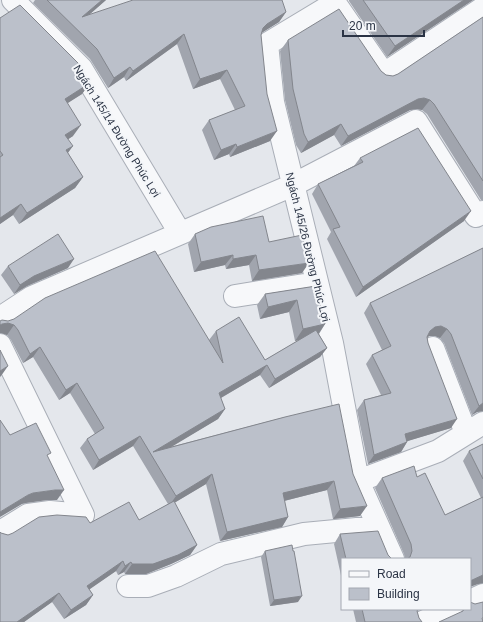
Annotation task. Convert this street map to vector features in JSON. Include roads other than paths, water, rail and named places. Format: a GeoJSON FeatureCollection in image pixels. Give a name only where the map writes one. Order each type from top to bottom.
{"type":"FeatureCollection","features":[{"type":"Feature","properties":{"kind":"lane","name":"Ngách 145/14 Đường Phúc Lợi"},"geometry":{"type":"LineString","coordinates":[[13,0],[81,68],[180,233]]}},
{"type":"Feature","properties":{"kind":"lane"},"geometry":{"type":"LineString","coordinates":[[334,2],[384,74],[483,8]]}},
{"type":"Feature","properties":{"kind":"lane","name":"Ngách 145/26 Đường Phúc Lợi"},"geometry":{"type":"LineString","coordinates":[[334,2],[267,44],[273,102],[332,343],[358,481],[393,558]]}},
{"type":"Feature","properties":{"kind":"lane"},"geometry":{"type":"LineString","coordinates":[[0,318],[32,297],[293,185],[416,121],[476,216],[483,212]]}},
{"type":"Feature","properties":{"kind":"lane"},"geometry":{"type":"LineString","coordinates":[[235,296],[318,283]]}},
{"type":"Feature","properties":{"kind":"lane"},"geometry":{"type":"LineString","coordinates":[[0,345],[83,515],[50,512],[28,515],[0,532]]}},
{"type":"Feature","properties":{"kind":"lane"},"geometry":{"type":"LineString","coordinates":[[358,481],[438,451],[475,428],[433,348]]}},
{"type":"Feature","properties":{"kind":"lane"},"geometry":{"type":"LineString","coordinates":[[128,586],[148,586],[176,576],[220,554],[304,534],[378,527]]}},
{"type":"Feature","properties":{"kind":"lane"},"geometry":{"type":"LineString","coordinates":[[471,601],[483,595]]}},
{"type":"Feature","properties":{"kind":"lane"},"geometry":{"type":"LineString","coordinates":[[417,610],[423,622],[449,610]]}}]}
